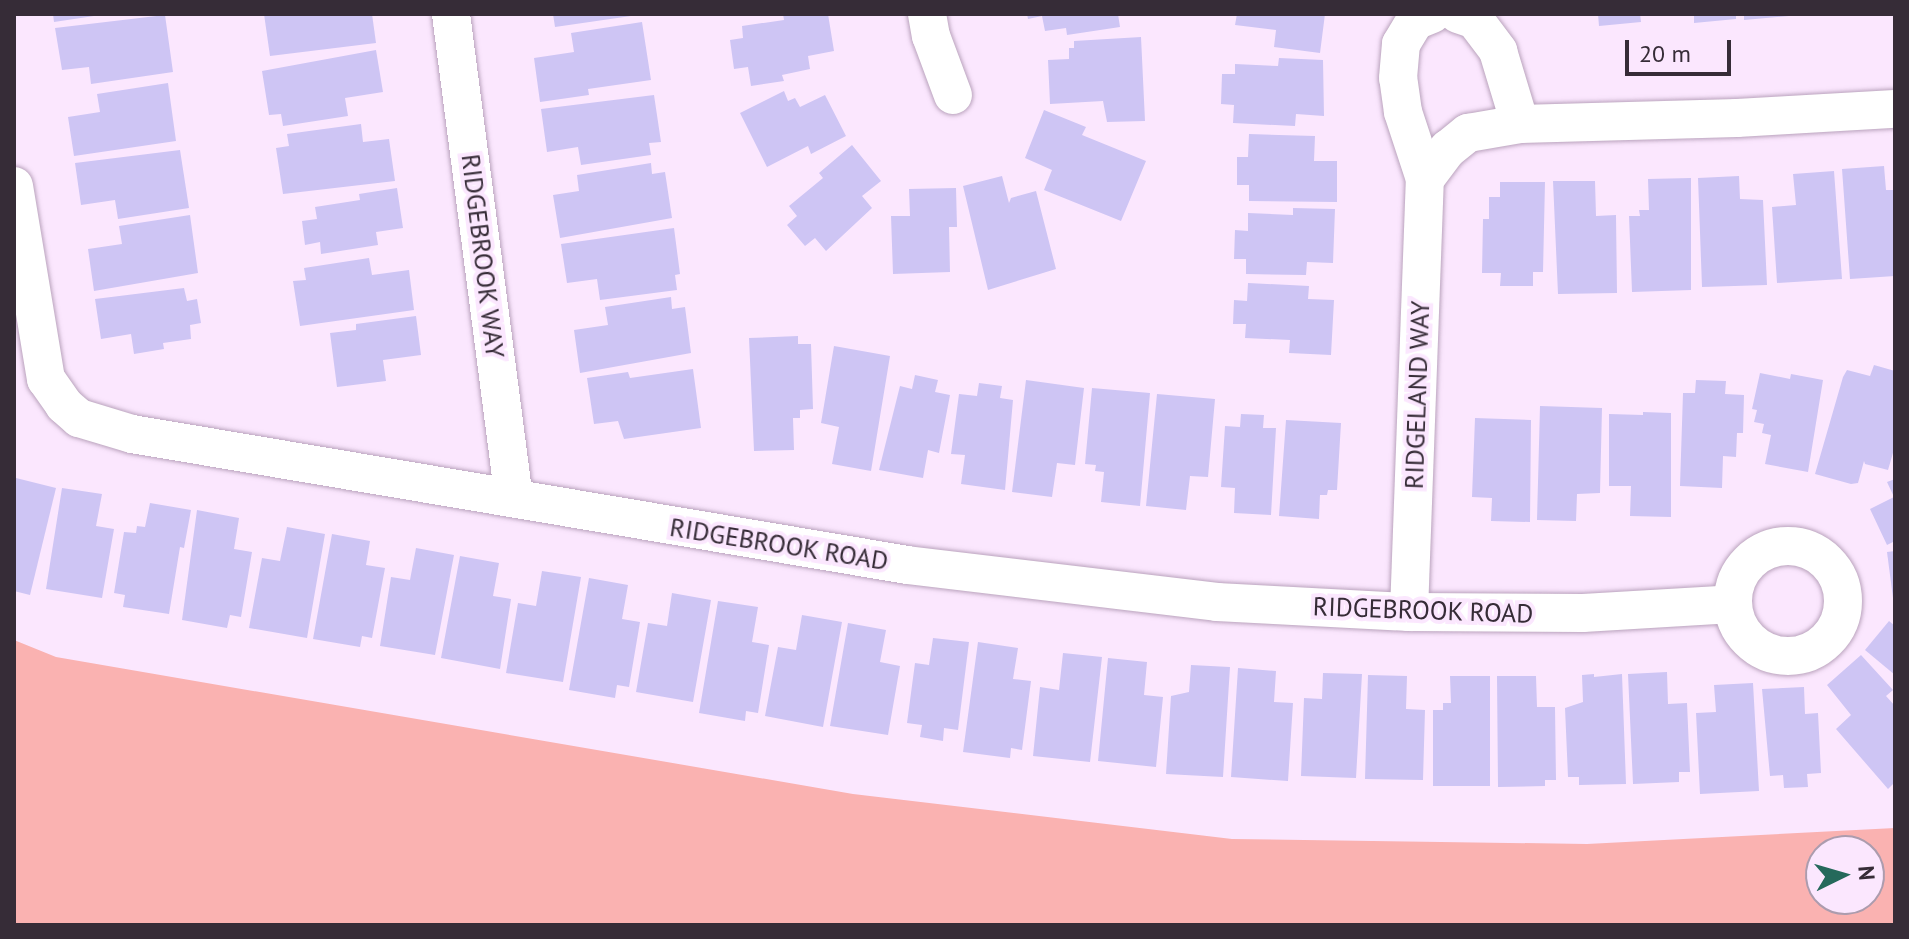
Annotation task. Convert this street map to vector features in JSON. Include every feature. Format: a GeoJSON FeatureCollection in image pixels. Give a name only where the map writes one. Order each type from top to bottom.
{"type":"FeatureCollection","features":[{"type":"Feature","properties":{"kind":"street","name":"RIDGEBROOK WAY"},"geometry":{"type":"LineString","coordinates":[[451,14],[514,498]]}},
{"type":"Feature","properties":{"kind":"street"},"geometry":{"type":"LineString","coordinates":[[927,14],[931,36],[953,95]]}},
{"type":"Feature","properties":{"kind":"street","name":"RIDGELAND WAY"},"geometry":{"type":"LineString","coordinates":[[1409,612],[1425,179],[1403,112],[1398,78],[1401,44],[1415,21],[1432,14]]}},
{"type":"Feature","properties":{"kind":"street"},"geometry":{"type":"LineString","coordinates":[[1458,14],[1475,20],[1498,51],[1520,124]]}},
{"type":"Feature","properties":{"kind":"street"},"geometry":{"type":"LineString","coordinates":[[1425,179],[1448,149],[1468,133],[1520,124],[1737,118],[1895,109]]}},
{"type":"Feature","properties":{"kind":"street","name":"RIDGEBROOK ROAD"},"geometry":{"type":"LineString","coordinates":[[14,186],[46,379],[64,405],[79,418],[132,434],[907,565],[1217,602],[1409,612],[1583,613],[1733,604]]}},
{"type":"Feature","properties":{"kind":"shaded area"},"geometry":{"type":"Polygon","coordinates":[[[14,640],[56,657],[853,794],[1232,839],[1587,844],[1895,828],[1895,925],[14,925],[14,640]]]}},
{"type":"Feature","properties":{"kind":"building"},"geometry":{"type":"Polygon","coordinates":[[[53,14],[93,14],[94,16],[54,22],[53,14]]]}},
{"type":"Feature","properties":{"kind":"building"},"geometry":{"type":"Polygon","coordinates":[[[264,14],[372,14],[376,43],[270,56],[264,14]]]}},
{"type":"Feature","properties":{"kind":"building"},"geometry":{"type":"Polygon","coordinates":[[[553,14],[631,14],[631,16],[555,27],[553,14]]]}},
{"type":"Feature","properties":{"kind":"building"},"geometry":{"type":"Polygon","coordinates":[[[783,14],[828,14],[834,51],[808,56],[810,69],[782,75],[784,81],[751,86],[748,67],[734,69],[730,40],[743,38],[742,26],[784,20],[783,14]]]}},
{"type":"Feature","properties":{"kind":"building"},"geometry":{"type":"Polygon","coordinates":[[[1027,14],[1118,14],[1120,27],[1067,35],[1066,28],[1045,31],[1042,16],[1028,19],[1027,14]]]}},
{"type":"Feature","properties":{"kind":"building"},"geometry":{"type":"Polygon","coordinates":[[[1237,14],[1325,14],[1320,53],[1274,47],[1276,30],[1235,25],[1237,14]]]}},
{"type":"Feature","properties":{"kind":"building"},"geometry":{"type":"Polygon","coordinates":[[[1598,14],[1640,14],[1641,22],[1599,26],[1598,14]]]}},
{"type":"Feature","properties":{"kind":"building"},"geometry":{"type":"Polygon","coordinates":[[[1694,14],[1736,14],[1736,19],[1694,23],[1694,14]]]}},
{"type":"Feature","properties":{"kind":"building"},"geometry":{"type":"Polygon","coordinates":[[[1744,14],[1789,14],[1789,16],[1744,20],[1744,14]]]}},
{"type":"Feature","properties":{"kind":"building"},"geometry":{"type":"Polygon","coordinates":[[[165,15],[173,72],[91,84],[89,67],[62,70],[55,28],[165,15]]]}},
{"type":"Feature","properties":{"kind":"building"},"geometry":{"type":"Polygon","coordinates":[[[642,22],[651,80],[588,89],[589,95],[540,102],[534,58],[574,52],[571,33],[642,22]]]}},
{"type":"Feature","properties":{"kind":"building"},"geometry":{"type":"Polygon","coordinates":[[[1141,37],[1145,121],[1107,122],[1103,101],[1050,104],[1048,60],[1069,59],[1069,48],[1074,48],[1074,41],[1141,37]]]}},
{"type":"Feature","properties":{"kind":"building"},"geometry":{"type":"Polygon","coordinates":[[[376,50],[383,92],[345,98],[348,116],[283,126],[281,114],[269,115],[262,71],[376,50]]]}},
{"type":"Feature","properties":{"kind":"building"},"geometry":{"type":"Polygon","coordinates":[[[1279,58],[1323,60],[1324,116],[1296,114],[1295,126],[1233,123],[1234,105],[1221,104],[1222,74],[1235,74],[1235,64],[1278,66],[1279,58]]]}},
{"type":"Feature","properties":{"kind":"building"},"geometry":{"type":"Polygon","coordinates":[[[168,83],[176,141],[74,156],[68,117],[100,112],[97,94],[168,83]]]}},
{"type":"Feature","properties":{"kind":"building"},"geometry":{"type":"Polygon","coordinates":[[[784,91],[788,101],[795,98],[800,107],[825,95],[846,136],[811,154],[808,146],[767,167],[740,113],[784,91]]]}},
{"type":"Feature","properties":{"kind":"building"},"geometry":{"type":"Polygon","coordinates":[[[654,95],[661,142],[649,143],[651,155],[581,165],[578,147],[547,152],[541,109],[654,95]]]}},
{"type":"Feature","properties":{"kind":"building"},"geometry":{"type":"Polygon","coordinates":[[[1044,110],[1086,127],[1082,135],[1146,161],[1121,221],[1044,190],[1052,170],[1025,158],[1044,110]]]}},
{"type":"Feature","properties":{"kind":"building"},"geometry":{"type":"Polygon","coordinates":[[[361,124],[363,142],[389,139],[395,181],[283,194],[276,148],[289,146],[287,134],[361,124]]]}},
{"type":"Feature","properties":{"kind":"building"},"geometry":{"type":"Polygon","coordinates":[[[1249,134],[1315,136],[1314,161],[1337,161],[1337,202],[1249,201],[1249,185],[1237,185],[1237,157],[1248,157],[1249,134]]]}},
{"type":"Feature","properties":{"kind":"building"},"geometry":{"type":"Polygon","coordinates":[[[852,145],[881,181],[862,196],[872,208],[826,251],[815,238],[805,246],[787,225],[797,216],[789,206],[823,178],[819,173],[852,145]]]}},
{"type":"Feature","properties":{"kind":"building"},"geometry":{"type":"Polygon","coordinates":[[[180,150],[189,208],[118,219],[115,200],[81,205],[75,163],[180,150]]]}},
{"type":"Feature","properties":{"kind":"building"},"geometry":{"type":"Polygon","coordinates":[[[651,163],[652,174],[665,172],[672,218],[560,238],[553,195],[579,191],[577,175],[651,163]]]}},
{"type":"Feature","properties":{"kind":"building"},"geometry":{"type":"Polygon","coordinates":[[[1884,166],[1886,190],[1895,190],[1895,276],[1850,279],[1842,169],[1884,166]]]}},
{"type":"Feature","properties":{"kind":"building"},"geometry":{"type":"Polygon","coordinates":[[[1834,171],[1842,279],[1777,283],[1772,207],[1796,205],[1793,174],[1834,171]]]}},
{"type":"Feature","properties":{"kind":"building"},"geometry":{"type":"Polygon","coordinates":[[[1002,176],[1009,203],[1011,198],[1036,191],[1056,269],[988,290],[963,186],[1002,176]]]}},
{"type":"Feature","properties":{"kind":"building"},"geometry":{"type":"Polygon","coordinates":[[[1739,176],[1740,199],[1763,200],[1767,285],[1702,287],[1698,178],[1739,176]]]}},
{"type":"Feature","properties":{"kind":"building"},"geometry":{"type":"Polygon","coordinates":[[[1691,178],[1691,290],[1632,292],[1629,216],[1640,216],[1639,210],[1649,210],[1648,179],[1691,178]]]}},
{"type":"Feature","properties":{"kind":"building"},"geometry":{"type":"Polygon","coordinates":[[[1553,181],[1595,181],[1596,216],[1616,215],[1617,293],[1558,294],[1553,181]]]}},
{"type":"Feature","properties":{"kind":"building"},"geometry":{"type":"Polygon","coordinates":[[[1500,182],[1545,182],[1543,272],[1533,272],[1533,286],[1500,286],[1501,273],[1482,273],[1483,219],[1489,219],[1489,197],[1500,197],[1500,182]]]}},
{"type":"Feature","properties":{"kind":"building"},"geometry":{"type":"Polygon","coordinates":[[[397,188],[403,228],[376,232],[378,245],[321,254],[320,242],[305,245],[302,221],[317,219],[315,207],[360,200],[359,194],[397,188]]]}},
{"type":"Feature","properties":{"kind":"building"},"geometry":{"type":"Polygon","coordinates":[[[956,188],[957,227],[949,227],[950,272],[893,274],[891,216],[910,216],[909,189],[956,188]]]}},
{"type":"Feature","properties":{"kind":"building"},"geometry":{"type":"Polygon","coordinates":[[[1293,208],[1335,209],[1333,263],[1307,262],[1306,275],[1246,274],[1246,259],[1234,259],[1235,230],[1248,231],[1248,213],[1293,215],[1293,208]]]}},
{"type":"Feature","properties":{"kind":"building"},"geometry":{"type":"Polygon","coordinates":[[[190,215],[198,273],[94,291],[88,249],[122,244],[119,226],[190,215]]]}},
{"type":"Feature","properties":{"kind":"building"},"geometry":{"type":"Polygon","coordinates":[[[674,228],[680,274],[675,275],[677,290],[600,300],[597,279],[567,283],[561,244],[674,228]]]}},
{"type":"Feature","properties":{"kind":"building"},"geometry":{"type":"Polygon","coordinates":[[[369,258],[372,275],[409,270],[414,310],[300,326],[293,281],[306,280],[304,268],[369,258]]]}},
{"type":"Feature","properties":{"kind":"building"},"geometry":{"type":"Polygon","coordinates":[[[1248,283],[1309,286],[1308,299],[1334,300],[1331,355],[1289,353],[1290,340],[1245,338],[1246,324],[1233,324],[1234,300],[1247,301],[1248,283]]]}},
{"type":"Feature","properties":{"kind":"building"},"geometry":{"type":"Polygon","coordinates":[[[184,288],[187,301],[197,299],[201,323],[190,325],[191,339],[163,343],[164,349],[134,354],[131,334],[101,339],[95,299],[184,288]]]}},
{"type":"Feature","properties":{"kind":"building"},"geometry":{"type":"Polygon","coordinates":[[[671,297],[672,309],[685,307],[691,353],[580,373],[574,330],[608,325],[605,307],[671,297]]]}},
{"type":"Feature","properties":{"kind":"building"},"geometry":{"type":"Polygon","coordinates":[[[416,316],[421,355],[383,360],[386,381],[337,387],[330,333],[356,330],[356,324],[416,316]]]}},
{"type":"Feature","properties":{"kind":"building"},"geometry":{"type":"Polygon","coordinates":[[[798,336],[798,344],[811,344],[813,409],[800,410],[800,418],[793,418],[794,450],[754,451],[749,338],[798,336]]]}},
{"type":"Feature","properties":{"kind":"building"},"geometry":{"type":"Polygon","coordinates":[[[834,346],[890,356],[871,471],[832,464],[839,427],[821,423],[834,346]]]}},
{"type":"Feature","properties":{"kind":"building"},"geometry":{"type":"Polygon","coordinates":[[[1874,365],[1895,371],[1895,446],[1888,470],[1865,464],[1864,461],[1858,483],[1851,484],[1815,474],[1843,377],[1847,370],[1870,376],[1874,365]]]}},
{"type":"Feature","properties":{"kind":"building"},"geometry":{"type":"Polygon","coordinates":[[[693,369],[701,428],[624,439],[618,421],[594,424],[587,378],[628,372],[630,378],[693,369]]]}},
{"type":"Feature","properties":{"kind":"building"},"geometry":{"type":"Polygon","coordinates":[[[1760,373],[1790,379],[1791,374],[1823,380],[1808,472],[1765,464],[1771,435],[1762,433],[1764,424],[1754,422],[1757,410],[1752,409],[1760,373]]]}},
{"type":"Feature","properties":{"kind":"building"},"geometry":{"type":"Polygon","coordinates":[[[915,375],[938,380],[935,392],[950,395],[939,453],[928,450],[923,478],[879,470],[900,386],[912,389],[915,375]]]}},
{"type":"Feature","properties":{"kind":"building"},"geometry":{"type":"Polygon","coordinates":[[[1026,380],[1084,388],[1075,465],[1057,463],[1052,497],[1012,492],[1026,380]]]}},
{"type":"Feature","properties":{"kind":"building"},"geometry":{"type":"Polygon","coordinates":[[[1696,380],[1726,381],[1725,394],[1744,395],[1743,433],[1737,433],[1736,457],[1723,456],[1722,488],[1680,486],[1683,393],[1695,393],[1696,380]]]}},
{"type":"Feature","properties":{"kind":"building"},"geometry":{"type":"Polygon","coordinates":[[[979,383],[1002,386],[1000,398],[1013,400],[1005,490],[961,484],[965,455],[951,454],[959,394],[977,396],[979,383]]]}},
{"type":"Feature","properties":{"kind":"building"},"geometry":{"type":"Polygon","coordinates":[[[1092,388],[1150,393],[1140,506],[1101,502],[1104,472],[1095,471],[1096,465],[1085,464],[1092,388]]]}},
{"type":"Feature","properties":{"kind":"building"},"geometry":{"type":"Polygon","coordinates":[[[1157,394],[1215,399],[1208,477],[1190,476],[1186,510],[1146,506],[1157,394]]]}},
{"type":"Feature","properties":{"kind":"building"},"geometry":{"type":"Polygon","coordinates":[[[1540,406],[1602,408],[1600,493],[1577,494],[1576,521],[1537,520],[1540,406]]]}},
{"type":"Feature","properties":{"kind":"building"},"geometry":{"type":"Polygon","coordinates":[[[1643,412],[1671,413],[1671,517],[1630,516],[1631,486],[1609,486],[1609,414],[1643,415],[1643,412]]]}},
{"type":"Feature","properties":{"kind":"building"},"geometry":{"type":"Polygon","coordinates":[[[1241,414],[1264,415],[1263,428],[1276,428],[1271,515],[1234,513],[1235,488],[1221,487],[1225,426],[1240,427],[1241,414]]]}},
{"type":"Feature","properties":{"kind":"building"},"geometry":{"type":"Polygon","coordinates":[[[1475,418],[1531,420],[1530,522],[1491,521],[1492,498],[1472,497],[1475,418]]]}},
{"type":"Feature","properties":{"kind":"building"},"geometry":{"type":"Polygon","coordinates":[[[1286,420],[1341,423],[1337,490],[1328,490],[1327,495],[1320,495],[1319,519],[1279,516],[1286,420]]]}},
{"type":"Feature","properties":{"kind":"building"},"geometry":{"type":"Polygon","coordinates":[[[16,478],[56,488],[30,595],[14,591],[16,478]]]}},
{"type":"Feature","properties":{"kind":"building"},"geometry":{"type":"Polygon","coordinates":[[[1895,479],[1895,541],[1887,545],[1870,509],[1894,497],[1887,482],[1895,479]]]}},
{"type":"Feature","properties":{"kind":"building"},"geometry":{"type":"Polygon","coordinates":[[[62,488],[102,494],[96,526],[114,529],[102,598],[46,589],[62,488]]]}},
{"type":"Feature","properties":{"kind":"building"},"geometry":{"type":"Polygon","coordinates":[[[150,503],[191,510],[184,548],[180,547],[169,614],[123,607],[125,595],[114,593],[124,532],[136,533],[137,526],[145,527],[150,503]]]}},
{"type":"Feature","properties":{"kind":"building"},"geometry":{"type":"Polygon","coordinates":[[[197,510],[239,518],[234,549],[252,552],[241,617],[230,615],[227,628],[182,620],[197,510]]]}},
{"type":"Feature","properties":{"kind":"building"},"geometry":{"type":"Polygon","coordinates":[[[287,527],[325,534],[307,638],[249,628],[262,558],[280,561],[287,527]]]}},
{"type":"Feature","properties":{"kind":"building"},"geometry":{"type":"Polygon","coordinates":[[[332,534],[370,541],[366,565],[385,568],[372,638],[362,636],[360,647],[313,639],[332,534]]]}},
{"type":"Feature","properties":{"kind":"building"},"geometry":{"type":"Polygon","coordinates":[[[416,548],[454,555],[435,655],[380,646],[391,577],[410,580],[416,548]]]}},
{"type":"Feature","properties":{"kind":"building"},"geometry":{"type":"Polygon","coordinates":[[[1895,551],[1895,598],[1893,598],[1887,552],[1895,551]]]}},
{"type":"Feature","properties":{"kind":"building"},"geometry":{"type":"Polygon","coordinates":[[[460,556],[499,563],[493,596],[511,599],[500,669],[441,658],[460,556]]]}},
{"type":"Feature","properties":{"kind":"building"},"geometry":{"type":"Polygon","coordinates":[[[542,571],[581,577],[563,682],[506,673],[518,603],[536,606],[542,571]]]}},
{"type":"Feature","properties":{"kind":"building"},"geometry":{"type":"Polygon","coordinates":[[[589,578],[628,585],[622,619],[640,622],[629,687],[617,685],[615,698],[569,690],[589,578]]]}},
{"type":"Feature","properties":{"kind":"building"},"geometry":{"type":"Polygon","coordinates":[[[672,593],[711,600],[693,702],[636,692],[648,623],[667,626],[672,593]]]}},
{"type":"Feature","properties":{"kind":"building"},"geometry":{"type":"Polygon","coordinates":[[[718,601],[758,607],[752,642],[769,645],[758,713],[746,711],[745,721],[699,713],[718,601]]]}},
{"type":"Feature","properties":{"kind":"building"},"geometry":{"type":"Polygon","coordinates":[[[802,615],[842,622],[823,727],[765,716],[778,647],[796,650],[802,615]]]}},
{"type":"Feature","properties":{"kind":"building"},"geometry":{"type":"Polygon","coordinates":[[[1889,621],[1895,626],[1895,675],[1865,650],[1889,621]]]}},
{"type":"Feature","properties":{"kind":"building"},"geometry":{"type":"Polygon","coordinates":[[[848,623],[886,630],[880,662],[900,666],[888,735],[830,726],[848,623]]]}},
{"type":"Feature","properties":{"kind":"building"},"geometry":{"type":"Polygon","coordinates":[[[933,638],[969,642],[958,730],[944,728],[943,741],[920,737],[922,725],[907,723],[915,663],[929,665],[933,638]]]}},
{"type":"Feature","properties":{"kind":"building"},"geometry":{"type":"Polygon","coordinates":[[[978,642],[1018,648],[1013,679],[1031,681],[1022,750],[1011,748],[1010,758],[963,752],[978,642]]]}},
{"type":"Feature","properties":{"kind":"building"},"geometry":{"type":"Polygon","coordinates":[[[1063,653],[1102,657],[1090,762],[1033,756],[1040,687],[1059,690],[1063,653]]]}},
{"type":"Feature","properties":{"kind":"building"},"geometry":{"type":"Polygon","coordinates":[[[1861,655],[1893,690],[1886,696],[1895,706],[1895,782],[1888,789],[1836,729],[1851,715],[1827,685],[1861,655]]]}},
{"type":"Feature","properties":{"kind":"building"},"geometry":{"type":"Polygon","coordinates":[[[1108,658],[1147,662],[1144,695],[1163,697],[1156,767],[1098,761],[1108,658]]]}},
{"type":"Feature","properties":{"kind":"building"},"geometry":{"type":"Polygon","coordinates":[[[1191,665],[1230,667],[1223,777],[1166,774],[1171,696],[1189,692],[1191,665]]]}},
{"type":"Feature","properties":{"kind":"building"},"geometry":{"type":"Polygon","coordinates":[[[1238,668],[1276,671],[1274,702],[1293,703],[1288,781],[1231,777],[1238,668]]]}},
{"type":"Feature","properties":{"kind":"building"},"geometry":{"type":"Polygon","coordinates":[[[1667,672],[1668,704],[1687,703],[1690,772],[1679,772],[1679,782],[1633,784],[1628,674],[1667,672]]]}},
{"type":"Feature","properties":{"kind":"building"},"geometry":{"type":"Polygon","coordinates":[[[1323,673],[1362,674],[1356,778],[1301,776],[1304,698],[1322,699],[1323,673]]]}},
{"type":"Feature","properties":{"kind":"building"},"geometry":{"type":"Polygon","coordinates":[[[1594,674],[1594,677],[1622,674],[1626,784],[1579,785],[1579,777],[1568,777],[1565,708],[1583,702],[1582,675],[1594,674]]]}},
{"type":"Feature","properties":{"kind":"building"},"geometry":{"type":"Polygon","coordinates":[[[1368,675],[1407,676],[1406,709],[1425,710],[1423,780],[1365,779],[1368,675]]]}},
{"type":"Feature","properties":{"kind":"building"},"geometry":{"type":"Polygon","coordinates":[[[1450,676],[1490,676],[1490,786],[1433,786],[1433,710],[1443,710],[1443,703],[1451,703],[1450,676]]]}},
{"type":"Feature","properties":{"kind":"building"},"geometry":{"type":"Polygon","coordinates":[[[1497,676],[1536,676],[1537,707],[1555,707],[1556,780],[1545,780],[1545,786],[1498,787],[1497,676]]]}},
{"type":"Feature","properties":{"kind":"building"},"geometry":{"type":"Polygon","coordinates":[[[1753,683],[1759,791],[1700,794],[1696,713],[1716,712],[1714,685],[1753,683]]]}},
{"type":"Feature","properties":{"kind":"building"},"geometry":{"type":"Polygon","coordinates":[[[1804,687],[1805,714],[1818,713],[1821,773],[1807,774],[1808,787],[1784,788],[1783,775],[1770,776],[1762,689],[1804,687]]]}}]}
